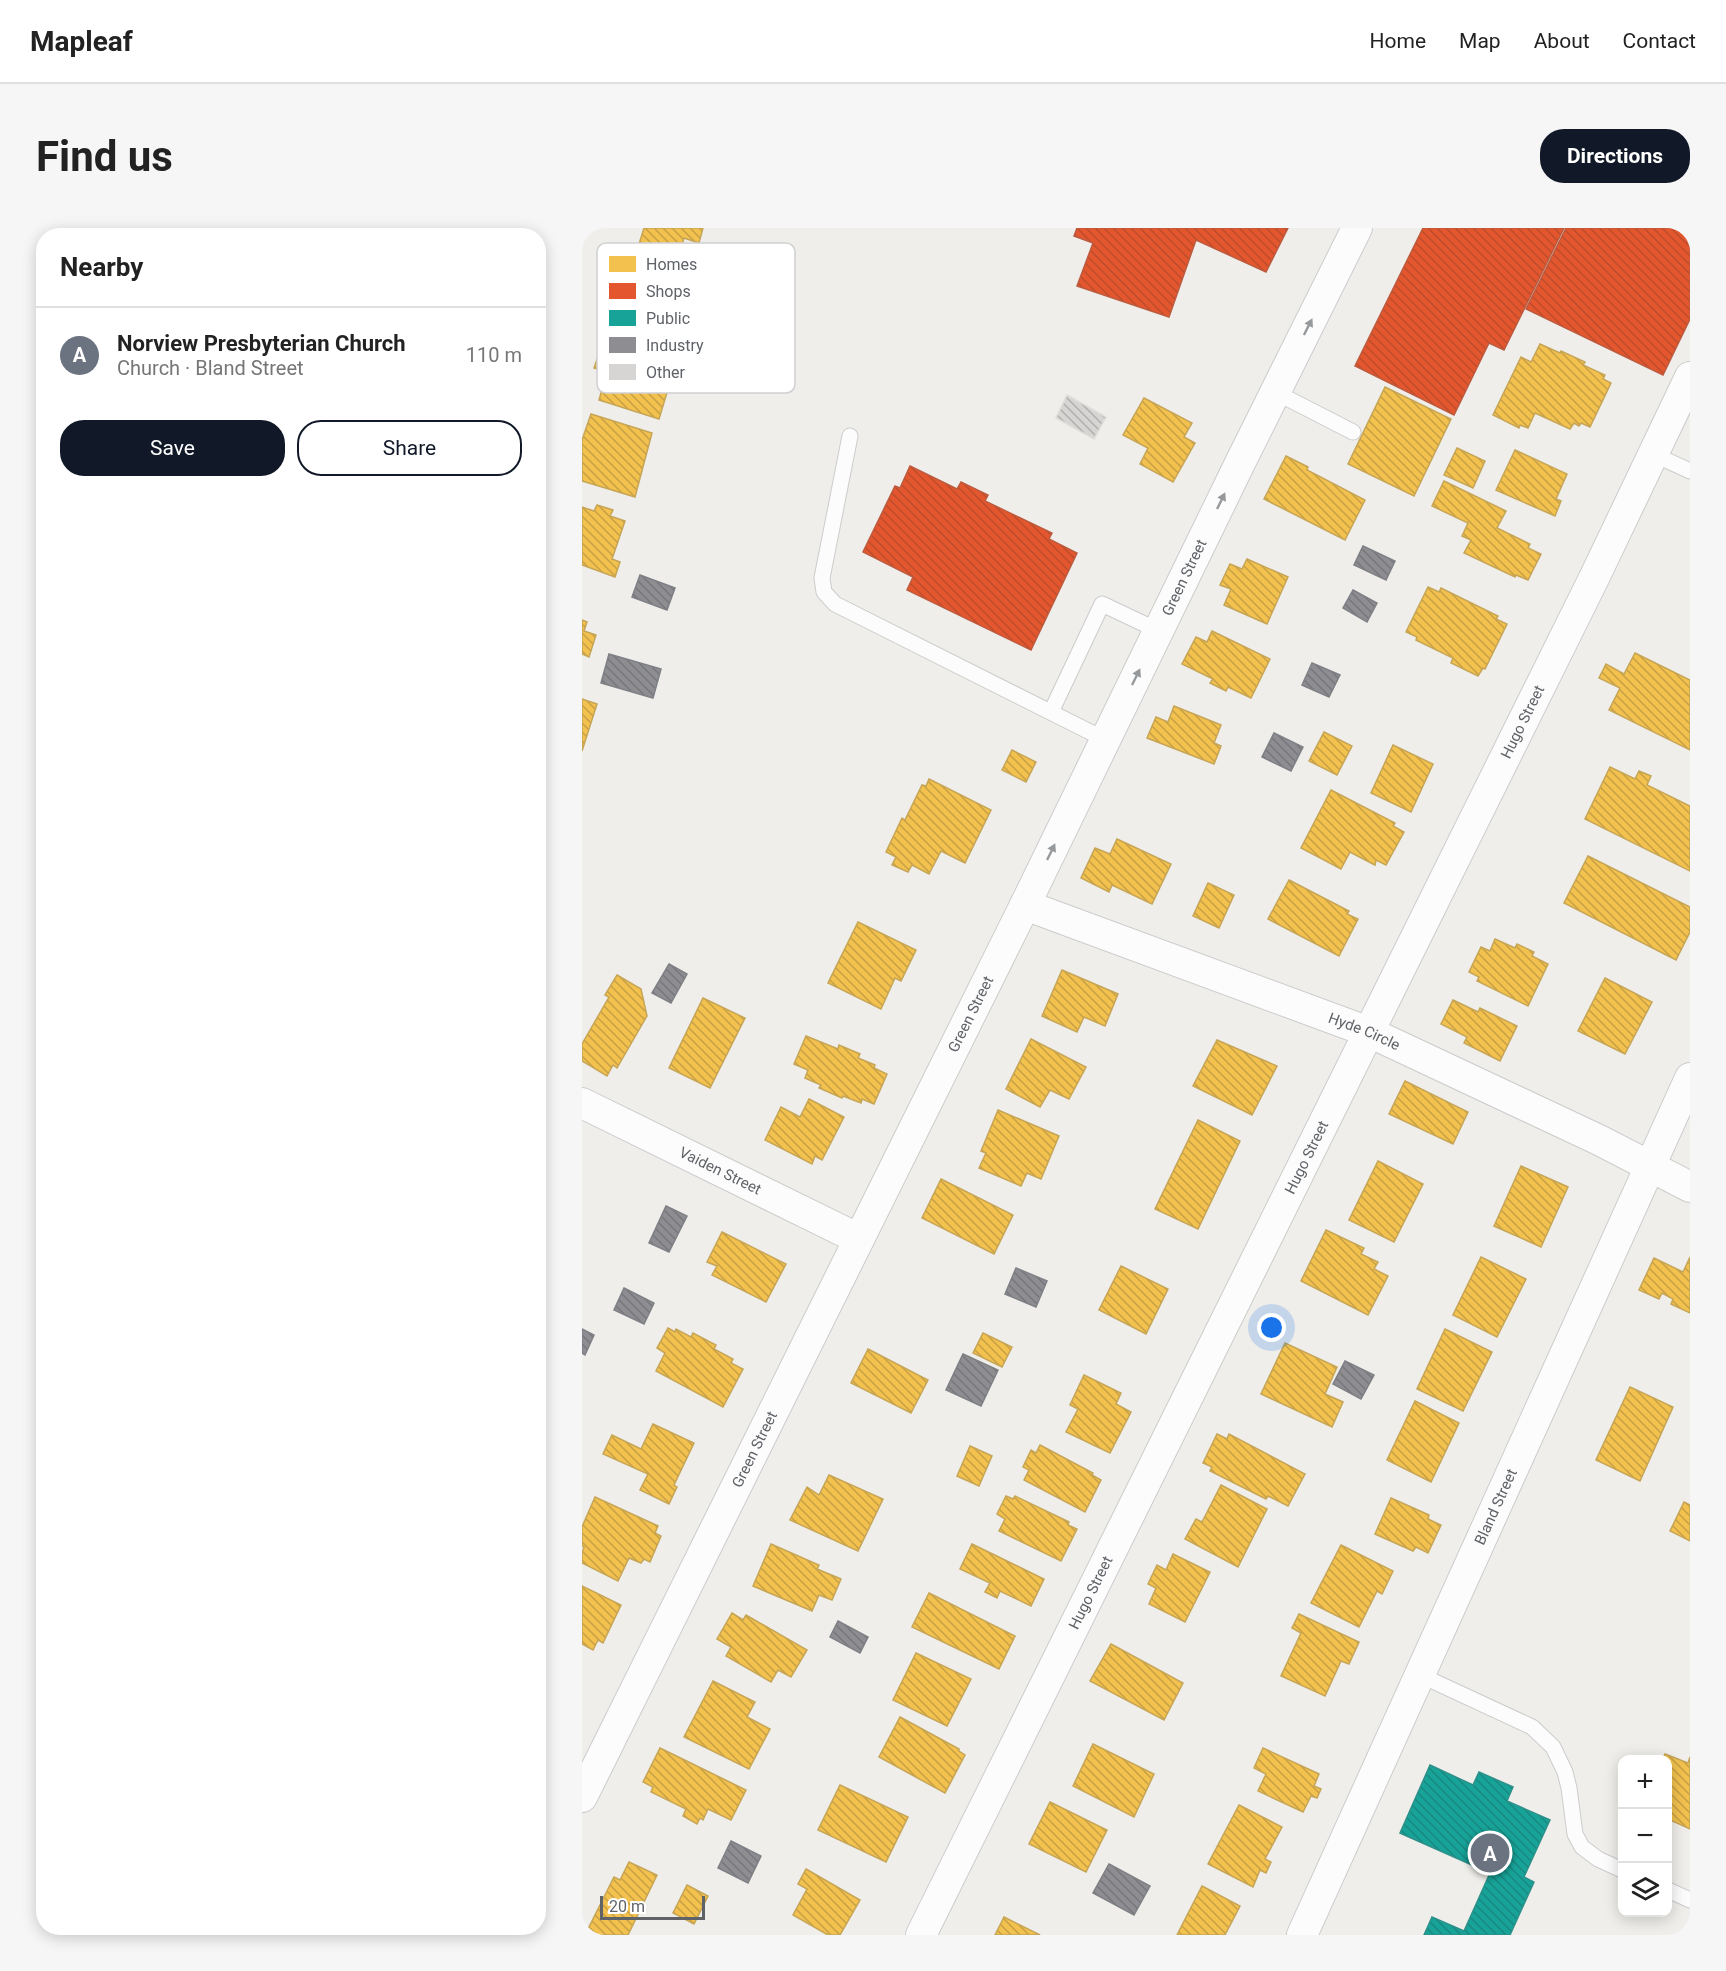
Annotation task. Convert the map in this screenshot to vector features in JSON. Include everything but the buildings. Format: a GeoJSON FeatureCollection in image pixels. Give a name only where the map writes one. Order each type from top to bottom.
{"type":"FeatureCollection","features":[{"type":"Feature","properties":{"kind":"street","name":"Green Street"},"geometry":{"type":"LineString","coordinates":[[582,1797],[1358,228]]}},
{"type":"Feature","properties":{"kind":"street","name":"Hugo Street"},"geometry":{"type":"LineString","coordinates":[[921,1935],[1596,576],[1690,377]]}},
{"type":"Feature","properties":{"kind":"street","name":"Hyde Circle"},"geometry":{"type":"LineString","coordinates":[[1025,905],[1369,1032],[1599,1140],[1690,1187]]}},
{"type":"Feature","properties":{"kind":"street","name":"Bland Street"},"geometry":{"type":"LineString","coordinates":[[1302,1935],[1690,1078]]}},
{"type":"Feature","properties":{"kind":"street","name":"Vaiden Street"},"geometry":{"type":"LineString","coordinates":[[582,1103],[859,1239]]}},
{"type":"Feature","properties":{"kind":"lane"},"geometry":{"type":"LineString","coordinates":[[1275,392],[1353,432]]}},
{"type":"Feature","properties":{"kind":"lane"},"geometry":{"type":"LineString","coordinates":[[850,436],[822,578],[824,592],[835,604],[1106,740]]}},
{"type":"Feature","properties":{"kind":"lane"},"geometry":{"type":"LineString","coordinates":[[1653,454],[1690,471]]}},
{"type":"Feature","properties":{"kind":"lane"},"geometry":{"type":"LineString","coordinates":[[1050,712],[1102,604],[1159,631]]}},
{"type":"Feature","properties":{"kind":"lane"},"geometry":{"type":"LineString","coordinates":[[1420,1675],[1532,1727],[1539,1733],[1553,1747],[1565,1772],[1575,1834],[1582,1847],[1598,1859],[1618,1868]]}},
{"type":"Feature","properties":{"kind":"lane"},"geometry":{"type":"LineString","coordinates":[[1672,1892],[1690,1900]]}},
{"type":"Feature","properties":{"kind":"place","name":"Norview Presbyterian Church"},"geometry":{"type":"Point","coordinates":[1490,1853]}}]}
